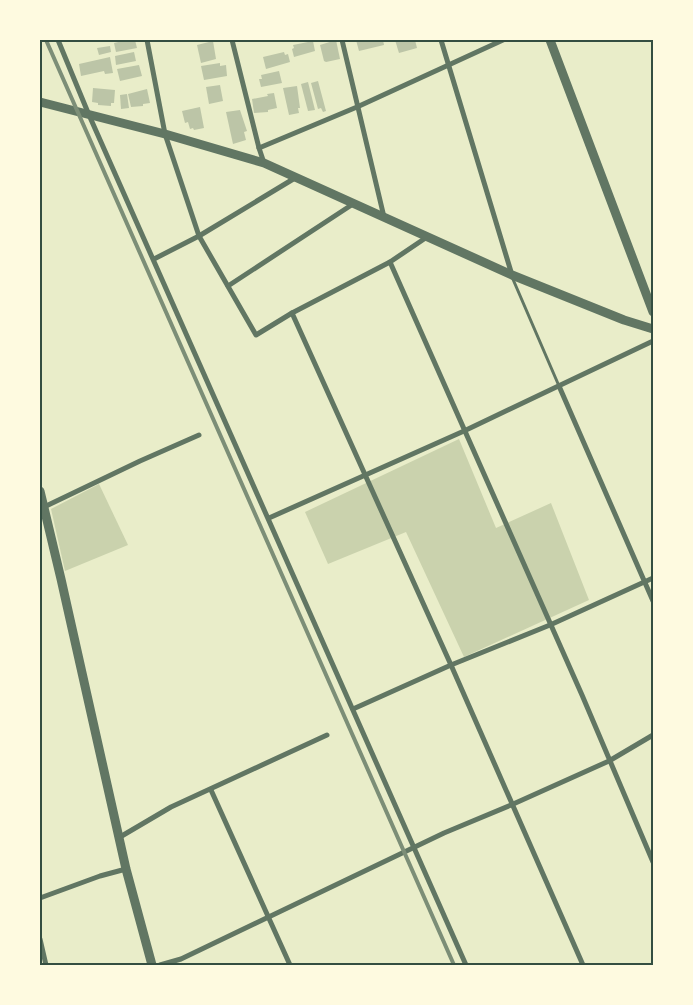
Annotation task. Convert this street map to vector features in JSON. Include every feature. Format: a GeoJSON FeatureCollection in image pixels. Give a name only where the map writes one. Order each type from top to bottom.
{"type":"FeatureCollection","features":[{"type":"Feature","properties":{"kind":"street"},"geometry":{"type":"LineString","coordinates":[[58,40],[89,115],[466,965]]}},
{"type":"Feature","properties":{"kind":"street"},"geometry":{"type":"LineString","coordinates":[[148,40],[165,134],[199,236],[256,335],[292,313],[390,262],[427,237]]}},
{"type":"Feature","properties":{"kind":"street"},"geometry":{"type":"LineString","coordinates":[[232,40],[264,163]]}},
{"type":"Feature","properties":{"kind":"street"},"geometry":{"type":"LineString","coordinates":[[342,40],[384,217]]}},
{"type":"Feature","properties":{"kind":"street"},"geometry":{"type":"LineString","coordinates":[[441,40],[512,275]]}},
{"type":"Feature","properties":{"kind":"street"},"geometry":{"type":"LineString","coordinates":[[259,148],[357,107],[504,40]]}},
{"type":"Feature","properties":{"kind":"street"},"geometry":{"type":"LineString","coordinates":[[550,40],[653,312]]}},
{"type":"Feature","properties":{"kind":"street"},"geometry":{"type":"LineString","coordinates":[[40,102],[165,134],[264,163],[512,275],[624,320],[653,328]]}},
{"type":"Feature","properties":{"kind":"street"},"geometry":{"type":"LineString","coordinates":[[154,259],[199,236],[295,177]]}},
{"type":"Feature","properties":{"kind":"street"},"geometry":{"type":"LineString","coordinates":[[228,286],[354,204]]}},
{"type":"Feature","properties":{"kind":"street"},"geometry":{"type":"LineString","coordinates":[[390,262],[582,695],[653,862]]}},
{"type":"Feature","properties":{"kind":"street"},"geometry":{"type":"LineString","coordinates":[[292,313],[451,665],[583,965]]}},
{"type":"Feature","properties":{"kind":"street"},"geometry":{"type":"LineString","coordinates":[[269,518],[464,431],[653,342]]}},
{"type":"Feature","properties":{"kind":"street"},"geometry":{"type":"LineString","coordinates":[[559,386],[653,601]]}},
{"type":"Feature","properties":{"kind":"street"},"geometry":{"type":"LineString","coordinates":[[44,507],[199,435]]}},
{"type":"Feature","properties":{"kind":"street"},"geometry":{"type":"LineString","coordinates":[[40,492],[126,869],[152,965]]}},
{"type":"Feature","properties":{"kind":"street"},"geometry":{"type":"LineString","coordinates":[[353,709],[451,665],[550,625],[653,578]]}},
{"type":"Feature","properties":{"kind":"street"},"geometry":{"type":"LineString","coordinates":[[120,837],[171,807],[327,735]]}},
{"type":"Feature","properties":{"kind":"street"},"geometry":{"type":"LineString","coordinates":[[160,965],[181,959],[444,833],[609,761],[653,735]]}},
{"type":"Feature","properties":{"kind":"street"},"geometry":{"type":"LineString","coordinates":[[211,790],[290,965]]}},
{"type":"Feature","properties":{"kind":"street"},"geometry":{"type":"LineString","coordinates":[[40,898],[100,876],[126,869]]}},
{"type":"Feature","properties":{"kind":"street"},"geometry":{"type":"LineString","coordinates":[[40,938],[46,965]]}},
{"type":"Feature","properties":{"kind":"lane"},"geometry":{"type":"LineString","coordinates":[[512,275],[559,386]]}},
{"type":"Feature","properties":{"kind":"green space"},"geometry":{"type":"Polygon","coordinates":[[[459,439],[496,528],[551,503],[589,600],[464,657],[406,532],[328,564],[305,512],[459,439]]]}},
{"type":"Feature","properties":{"kind":"green space"},"geometry":{"type":"Polygon","coordinates":[[[99,484],[128,545],[65,571],[51,509],[99,484]]]}},
{"type":"Feature","properties":{"kind":"building"},"geometry":{"type":"Polygon","coordinates":[[[135,40],[137,48],[116,52],[114,43],[135,40]]]}},
{"type":"Feature","properties":{"kind":"building"},"geometry":{"type":"Polygon","coordinates":[[[336,40],[340,59],[324,61],[320,45],[336,40]]]}},
{"type":"Feature","properties":{"kind":"building"},"geometry":{"type":"Polygon","coordinates":[[[356,40],[383,40],[384,45],[359,51],[356,40]]]}},
{"type":"Feature","properties":{"kind":"building"},"geometry":{"type":"Polygon","coordinates":[[[395,40],[415,40],[417,48],[399,53],[395,40]]]}},
{"type":"Feature","properties":{"kind":"building"},"geometry":{"type":"Polygon","coordinates":[[[213,41],[216,59],[201,63],[197,45],[213,41]]]}},
{"type":"Feature","properties":{"kind":"building"},"geometry":{"type":"Polygon","coordinates":[[[313,41],[315,51],[294,57],[293,45],[313,41]]]}},
{"type":"Feature","properties":{"kind":"building"},"geometry":{"type":"Polygon","coordinates":[[[110,46],[111,52],[99,55],[97,48],[110,46]]]}},
{"type":"Feature","properties":{"kind":"building"},"geometry":{"type":"Polygon","coordinates":[[[134,52],[136,61],[116,65],[115,56],[134,52]]]}},
{"type":"Feature","properties":{"kind":"building"},"geometry":{"type":"Polygon","coordinates":[[[284,52],[285,55],[288,54],[290,62],[266,69],[263,57],[284,52]]]}},
{"type":"Feature","properties":{"kind":"building"},"geometry":{"type":"Polygon","coordinates":[[[110,57],[113,73],[105,74],[104,71],[81,76],[79,64],[110,57]]]}},
{"type":"Feature","properties":{"kind":"building"},"geometry":{"type":"Polygon","coordinates":[[[220,63],[220,66],[226,65],[227,76],[204,80],[201,66],[220,63]]]}},
{"type":"Feature","properties":{"kind":"building"},"geometry":{"type":"Polygon","coordinates":[[[139,65],[142,76],[120,81],[117,69],[139,65]]]}},
{"type":"Feature","properties":{"kind":"building"},"geometry":{"type":"Polygon","coordinates":[[[279,71],[282,83],[261,87],[259,79],[262,79],[261,75],[279,71]]]}},
{"type":"Feature","properties":{"kind":"building"},"geometry":{"type":"Polygon","coordinates":[[[318,81],[326,111],[323,112],[321,108],[318,109],[311,83],[318,81]]]}},
{"type":"Feature","properties":{"kind":"building"},"geometry":{"type":"Polygon","coordinates":[[[308,82],[315,110],[308,111],[301,84],[308,82]]]}},
{"type":"Feature","properties":{"kind":"building"},"geometry":{"type":"Polygon","coordinates":[[[220,85],[223,101],[209,104],[206,87],[220,85]]]}},
{"type":"Feature","properties":{"kind":"building"},"geometry":{"type":"Polygon","coordinates":[[[297,86],[299,113],[289,115],[283,88],[297,86]]]}},
{"type":"Feature","properties":{"kind":"building"},"geometry":{"type":"Polygon","coordinates":[[[93,88],[115,90],[114,103],[111,103],[111,106],[98,105],[98,103],[92,102],[93,88]]]}},
{"type":"Feature","properties":{"kind":"building"},"geometry":{"type":"Polygon","coordinates":[[[147,89],[150,103],[131,107],[128,94],[147,89]]]}},
{"type":"Feature","properties":{"kind":"building"},"geometry":{"type":"Polygon","coordinates":[[[274,93],[277,108],[268,110],[268,112],[254,113],[252,99],[274,93]]]}},
{"type":"Feature","properties":{"kind":"building"},"geometry":{"type":"Polygon","coordinates":[[[127,94],[129,108],[121,109],[120,95],[127,94]]]}},
{"type":"Feature","properties":{"kind":"building"},"geometry":{"type":"Polygon","coordinates":[[[200,107],[204,128],[190,129],[188,122],[185,123],[182,111],[200,107]]]}},
{"type":"Feature","properties":{"kind":"building"},"geometry":{"type":"Polygon","coordinates":[[[240,110],[247,131],[244,132],[246,140],[233,144],[226,112],[240,110]]]}},
{"type":"Feature","properties":{"kind":"railway"},"geometry":{"type":"LineString","coordinates":[[46,40],[454,965]]}}]}
